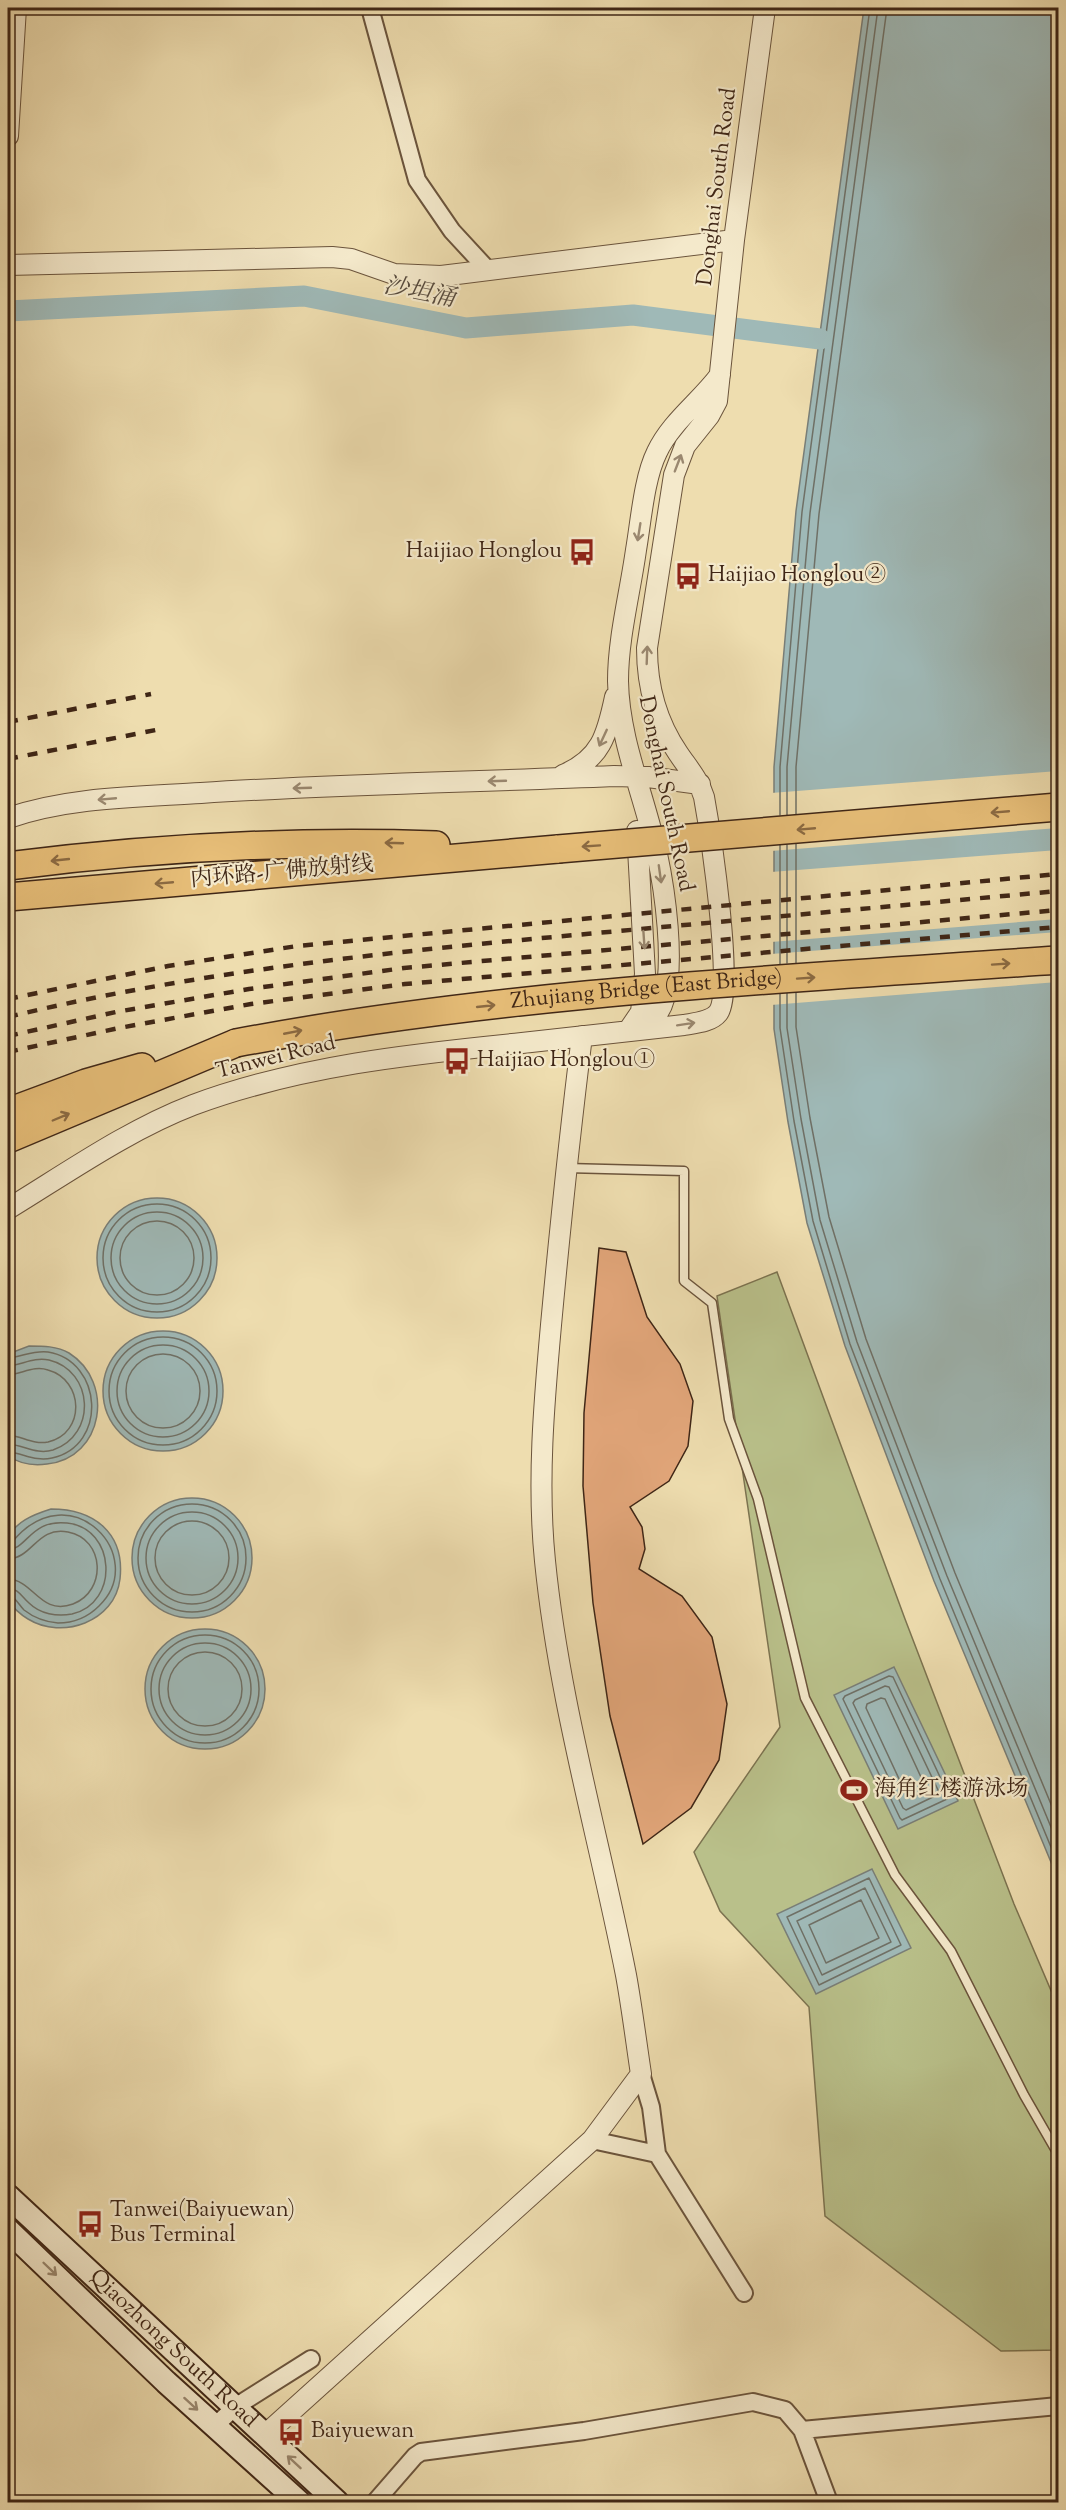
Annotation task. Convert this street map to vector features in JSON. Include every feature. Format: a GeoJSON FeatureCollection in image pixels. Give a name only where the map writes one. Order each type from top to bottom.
{"type":"FeatureCollection","features":[{"type":"Feature","properties":{"kind":"highway"},"geometry":{"type":"LineString","coordinates":[[8,866],[113,854],[245,845],[351,842],[558,849],[1059,807]]}},
{"type":"Feature","properties":{"kind":"highway","name":"内环路-广佛放射线"},"geometry":{"type":"LineString","coordinates":[[8,897],[558,849]]}},
{"type":"Feature","properties":{"kind":"highway","name":"Zhujiang Bridge (East Bridge)"},"geometry":{"type":"LineString","coordinates":[[236,1042],[314,1028],[453,1009],[753,982],[1059,960]]}},
{"type":"Feature","properties":{"kind":"highway"},"geometry":{"type":"LineString","coordinates":[[8,1112],[122,1072],[236,1042]]}},
{"type":"Feature","properties":{"kind":"highway"},"geometry":{"type":"LineString","coordinates":[[8,1139],[236,1042]]}},
{"type":"Feature","properties":{"kind":"main road","name":"Qiaozhong South Road"},"geometry":{"type":"LineString","coordinates":[[8,2196],[337,2502]]}},
{"type":"Feature","properties":{"kind":"main road","name":"Qiaozhong South Road"},"geometry":{"type":"LineString","coordinates":[[8,2229],[215,2426],[299,2502]]}},
{"type":"Feature","properties":{"kind":"street"},"geometry":{"type":"LineString","coordinates":[[8,136],[9,80],[16,8]]}},
{"type":"Feature","properties":{"kind":"street"},"geometry":{"type":"LineString","coordinates":[[370,8],[417,180],[452,231],[488,270]]}},
{"type":"Feature","properties":{"kind":"street","name":"Donghai South Road"},"geometry":{"type":"LineString","coordinates":[[582,1036],[700,1022],[718,1013],[723,1002],[725,988],[723,953],[709,825],[700,784],[664,732],[651,695],[647,671],[647,648],[674,475],[685,446],[709,416],[717,401],[722,373],[734,240],[765,8]]}},
{"type":"Feature","properties":{"kind":"street"},"geometry":{"type":"LineString","coordinates":[[8,265],[332,257],[351,260],[394,274],[441,276],[734,240]]}},
{"type":"Feature","properties":{"kind":"street","name":"Donghai South Road"},"geometry":{"type":"LineString","coordinates":[[636,1030],[641,1012],[645,974],[635,777],[618,681],[627,605],[647,486],[655,455],[667,434],[722,373]]}},
{"type":"Feature","properties":{"kind":"street"},"geometry":{"type":"LineString","coordinates":[[555,779],[588,762],[596,752],[605,737],[618,681]]}},
{"type":"Feature","properties":{"kind":"street"},"geometry":{"type":"LineString","coordinates":[[8,818],[53,806],[103,799],[233,791],[635,777],[700,784]]}},
{"type":"Feature","properties":{"kind":"street"},"geometry":{"type":"LineString","coordinates":[[582,1036],[566,1168],[544,1407],[542,1478],[544,1559],[570,1726],[626,1976],[641,2074],[651,2106],[657,2154],[744,2293]]}},
{"type":"Feature","properties":{"kind":"street","name":"Tanwei Road"},"geometry":{"type":"LineString","coordinates":[[8,1209],[152,1124],[191,1106],[230,1093],[261,1084],[370,1061],[582,1036]]}},
{"type":"Feature","properties":{"kind":"street"},"geometry":{"type":"LineString","coordinates":[[265,2435],[592,2140],[641,2074]]}},
{"type":"Feature","properties":{"kind":"street"},"geometry":{"type":"LineString","coordinates":[[592,2140],[657,2154]]}},
{"type":"Feature","properties":{"kind":"street"},"geometry":{"type":"LineString","coordinates":[[215,2426],[235,2407],[311,2359]]}},
{"type":"Feature","properties":{"kind":"street"},"geometry":{"type":"LineString","coordinates":[[375,2502],[415,2456],[429,2451],[584,2431],[753,2402],[785,2410],[802,2430],[829,2502]]}},
{"type":"Feature","properties":{"kind":"street"},"geometry":{"type":"LineString","coordinates":[[802,2430],[1059,2406]]}},
{"type":"Feature","properties":{"kind":"lane"},"geometry":{"type":"LineString","coordinates":[[566,1168],[684,1171],[684,1281],[712,1303],[729,1419],[758,1499],[805,1698],[895,1875],[951,1952],[1024,2095],[1059,2154]]}},
{"type":"Feature","properties":{"kind":"green space","name":"海角红楼游泳场"},"geometry":{"type":"Polygon","coordinates":[[[777,1272],[905,1619],[1014,1904],[1058,2007],[1058,2350],[1001,2351],[825,2216],[809,2007],[720,1911],[694,1852],[780,1727],[717,1296],[777,1272]]]}},
{"type":"Feature","properties":{"kind":"water"},"geometry":{"type":"Polygon","coordinates":[[[864,8],[1058,8],[1058,1879],[934,1581],[845,1346],[807,1223],[774,1029],[774,767],[796,511],[864,8]]]}},
{"type":"Feature","properties":{"kind":"water"},"geometry":{"type":"Polygon","coordinates":[[[157,1198],[180,1203],[199,1216],[212,1235],[217,1258],[212,1281],[199,1300],[180,1313],[157,1318],[134,1313],[115,1300],[102,1281],[97,1258],[102,1235],[115,1216],[134,1203],[157,1198]]]}},
{"type":"Feature","properties":{"kind":"water"},"geometry":{"type":"Polygon","coordinates":[[[163,1331],[186,1336],[205,1349],[218,1368],[223,1391],[218,1414],[205,1433],[186,1446],[163,1451],[140,1446],[121,1433],[108,1414],[103,1391],[108,1368],[121,1349],[140,1336],[163,1331]]]}},
{"type":"Feature","properties":{"kind":"water"},"geometry":{"type":"Polygon","coordinates":[[[29,1346],[45,1346],[69,1353],[84,1366],[93,1382],[97,1399],[97,1417],[91,1434],[81,1448],[66,1459],[47,1464],[27,1464],[8,1456],[8,1354],[29,1346]]]}},
{"type":"Feature","properties":{"kind":"water"},"geometry":{"type":"Polygon","coordinates":[[[192,1498],[215,1503],[234,1516],[247,1535],[252,1558],[247,1581],[234,1600],[215,1613],[192,1618],[169,1613],[150,1600],[137,1581],[132,1558],[137,1535],[150,1516],[169,1503],[192,1498]]]}},
{"type":"Feature","properties":{"kind":"water"},"geometry":{"type":"Polygon","coordinates":[[[51,1509],[81,1513],[104,1527],[112,1537],[120,1563],[120,1579],[116,1594],[108,1606],[98,1616],[71,1627],[56,1628],[28,1619],[14,1608],[7,1596],[7,1546],[11,1534],[25,1520],[51,1509]]]}},
{"type":"Feature","properties":{"kind":"water"},"geometry":{"type":"Polygon","coordinates":[[[205,1629],[228,1634],[247,1647],[260,1666],[265,1689],[260,1712],[247,1731],[228,1744],[205,1749],[182,1744],[163,1731],[150,1712],[145,1689],[150,1666],[163,1647],[182,1634],[205,1629]]]}},
{"type":"Feature","properties":{"kind":"water"},"geometry":{"type":"Polygon","coordinates":[[[894,1667],[958,1801],[898,1829],[834,1695],[894,1667]]]}},
{"type":"Feature","properties":{"kind":"water"},"geometry":{"type":"Polygon","coordinates":[[[872,1869],[911,1948],[816,1994],[777,1914],[872,1869]]]}},
{"type":"Feature","properties":{"kind":"pier"},"geometry":{"type":"Polygon","coordinates":[[[1058,771],[1058,828],[771,851],[771,793],[1058,771]]]}},
{"type":"Feature","properties":{"kind":"pier"},"geometry":{"type":"Polygon","coordinates":[[[1058,850],[1058,919],[771,942],[771,872],[1058,850]]]}},
{"type":"Feature","properties":{"kind":"pier"},"geometry":{"type":"Polygon","coordinates":[[[1058,932],[1058,982],[771,1005],[771,954],[1058,932]]]}},
{"type":"Feature","properties":{"kind":"building"},"geometry":{"type":"Polygon","coordinates":[[[599,1248],[626,1252],[647,1317],[680,1364],[693,1401],[688,1446],[669,1481],[630,1507],[642,1527],[645,1549],[639,1569],[682,1596],[712,1637],[727,1704],[719,1760],[691,1808],[643,1844],[610,1716],[593,1603],[583,1486],[584,1413],[599,1248]]]}},
{"type":"Feature","properties":{"kind":"waterway","name":"沙坦涌"},"geometry":{"type":"LineString","coordinates":[[8,311],[304,296],[466,328],[633,315],[820,339]]}},
{"type":"Feature","properties":{"kind":"railway"},"geometry":{"type":"LineString","coordinates":[[8,722],[151,694]]}},
{"type":"Feature","properties":{"kind":"railway"},"geometry":{"type":"LineString","coordinates":[[8,759],[156,730]]}},
{"type":"Feature","properties":{"kind":"railway"},"geometry":{"type":"LineString","coordinates":[[8,999],[168,966],[297,946],[1058,874]]}},
{"type":"Feature","properties":{"kind":"railway"},"geometry":{"type":"LineString","coordinates":[[8,1017],[154,987],[375,955],[1058,891]]}},
{"type":"Feature","properties":{"kind":"railway"},"geometry":{"type":"LineString","coordinates":[[8,1036],[116,1012],[249,989],[404,968],[1058,910]]}},
{"type":"Feature","properties":{"kind":"railway"},"geometry":{"type":"LineString","coordinates":[[8,1052],[119,1028],[251,1004],[405,984],[1058,927]]}},
{"type":"Feature","properties":{"kind":"place","name":"Haijiao Honglou"},"geometry":{"type":"Point","coordinates":[582,552]}},
{"type":"Feature","properties":{"kind":"place","name":"Haijiao Honglou②"},"geometry":{"type":"Point","coordinates":[688,576]}},
{"type":"Feature","properties":{"kind":"place","name":"Haijiao Honglou①"},"geometry":{"type":"Point","coordinates":[457,1061]}},
{"type":"Feature","properties":{"kind":"place","name":"海角红楼游泳场"},"geometry":{"type":"Point","coordinates":[854,1790]}},
{"type":"Feature","properties":{"kind":"place","name":"Tanwei(Baiyuewan) Bus Terminal"},"geometry":{"type":"Point","coordinates":[90,2224]}},
{"type":"Feature","properties":{"kind":"place","name":"Baiyuewan"},"geometry":{"type":"Point","coordinates":[291,2432]}}]}
